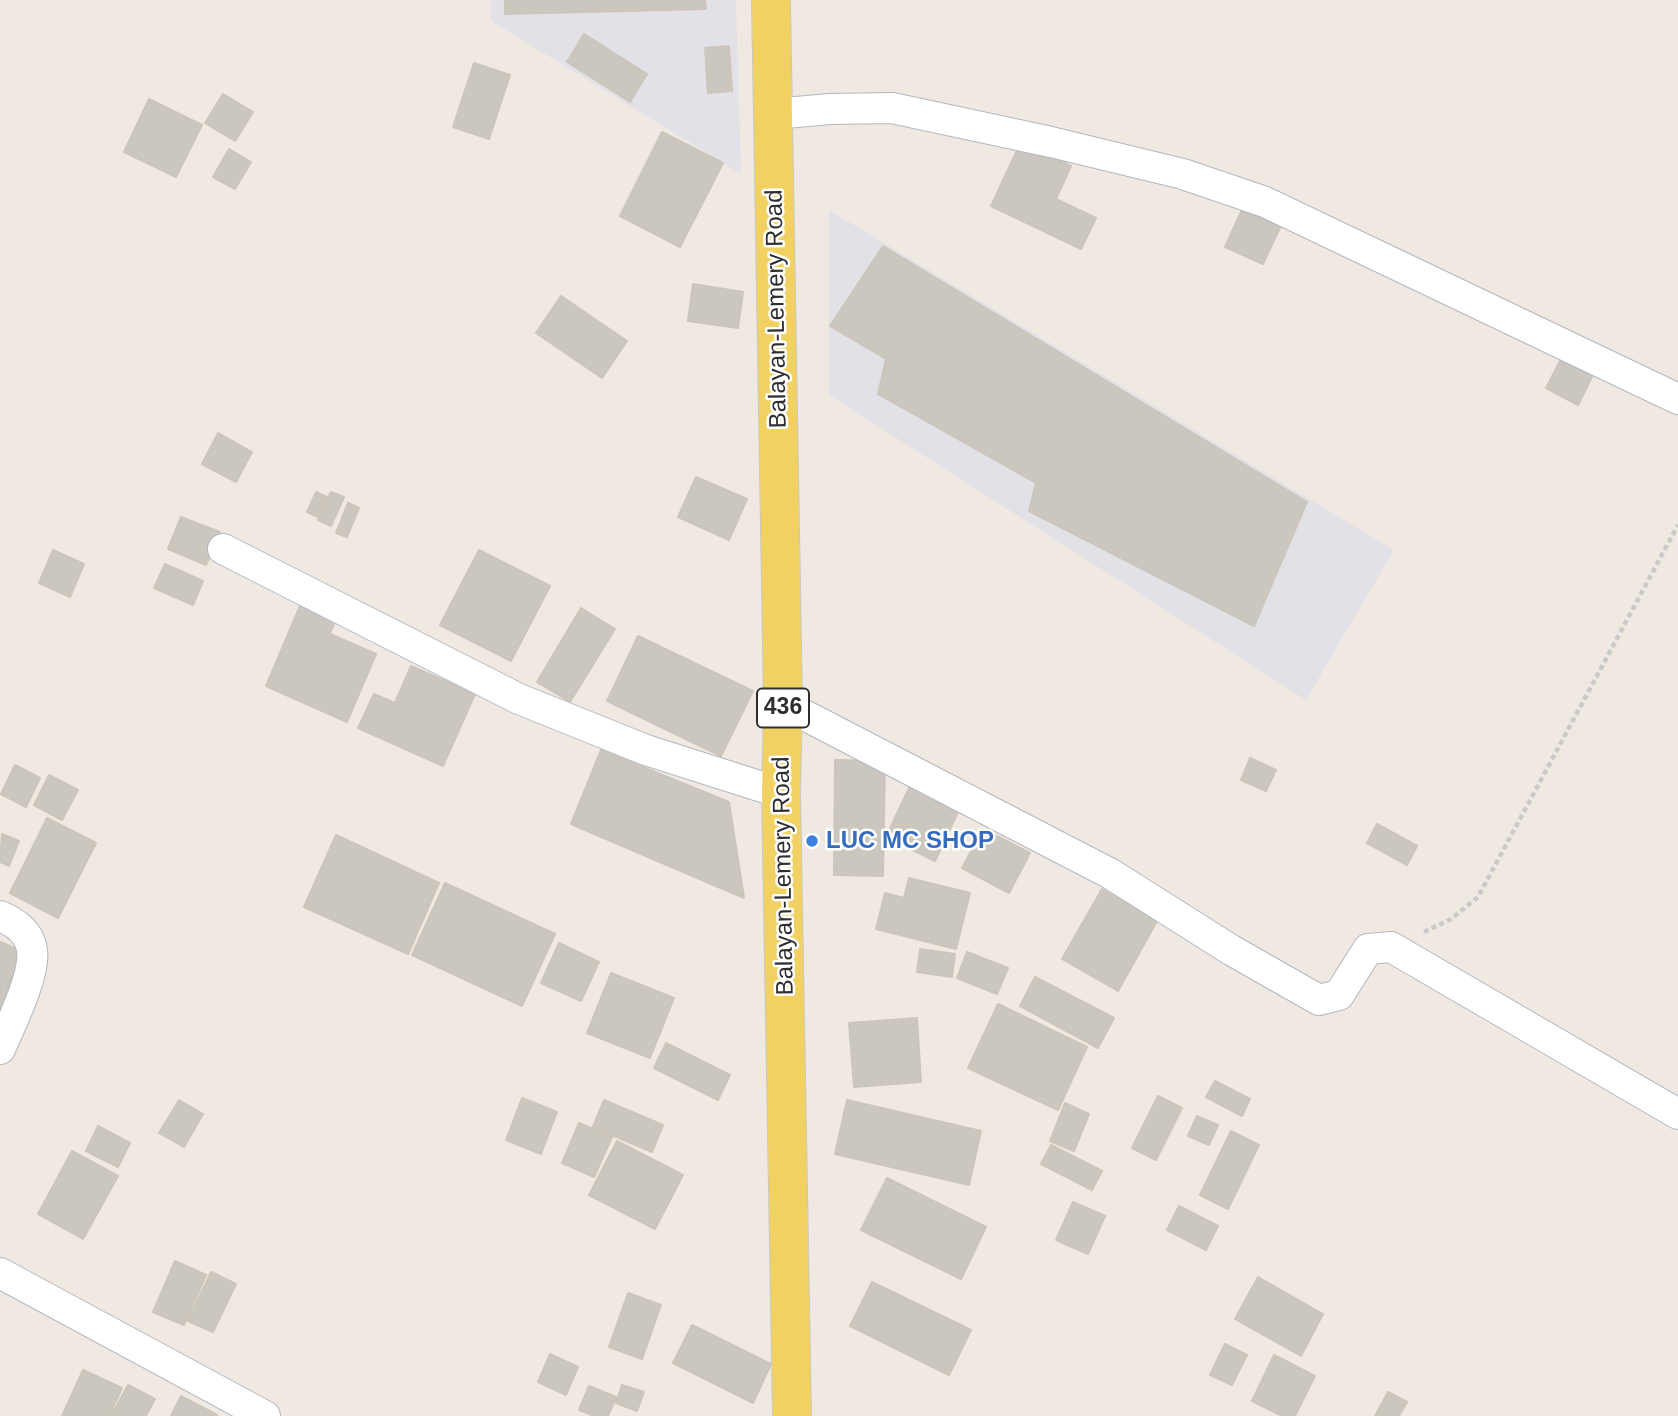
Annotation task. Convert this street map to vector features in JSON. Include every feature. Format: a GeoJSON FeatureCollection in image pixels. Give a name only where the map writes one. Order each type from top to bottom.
{"type":"FeatureCollection","features":[{"type":"Feature","properties":{"kind":"main road","name":"Balayan-Lemery Road"},"geometry":{"type":"LineString","coordinates":[[771,0],[792,1416]]}},
{"type":"Feature","properties":{"kind":"street"},"geometry":{"type":"LineString","coordinates":[[774,114],[830,109],[892,108],[1184,174],[1265,202],[1678,399]]}},
{"type":"Feature","properties":{"kind":"street"},"geometry":{"type":"LineString","coordinates":[[223,549],[519,699],[646,750],[781,793]]}},
{"type":"Feature","properties":{"kind":"street"},"geometry":{"type":"LineString","coordinates":[[783,704],[1111,874],[1231,950],[1319,1000],[1339,995],[1368,949],[1391,947],[1678,1114]]}},
{"type":"Feature","properties":{"kind":"street"},"geometry":{"type":"LineString","coordinates":[[0,916],[13,921],[27,935],[33,951],[24,995],[0,1049]]}},
{"type":"Feature","properties":{"kind":"street"},"geometry":{"type":"LineString","coordinates":[[0,1273],[265,1416]]}},
{"type":"Feature","properties":{"kind":"path"},"geometry":{"type":"LineString","coordinates":[[1391,947],[1451,919],[1478,897],[1678,524]]}},
{"type":"Feature","properties":{"kind":"shaded area"},"geometry":{"type":"Polygon","coordinates":[[[491,0],[736,0],[741,174],[491,21],[491,0]]]}},
{"type":"Feature","properties":{"kind":"shaded area"},"geometry":{"type":"Polygon","coordinates":[[[829,210],[1394,550],[1306,700],[829,395],[829,210]]]}},
{"type":"Feature","properties":{"kind":"building"},"geometry":{"type":"Polygon","coordinates":[[[505,0],[705,0],[706,9],[505,14],[505,0]]]}},
{"type":"Feature","properties":{"kind":"building"},"geometry":{"type":"Polygon","coordinates":[[[584,34],[647,74],[630,102],[567,62],[584,34]]]}},
{"type":"Feature","properties":{"kind":"building"},"geometry":{"type":"Polygon","coordinates":[[[729,46],[732,91],[708,93],[705,48],[729,46]]]}},
{"type":"Feature","properties":{"kind":"building"},"geometry":{"type":"Polygon","coordinates":[[[474,63],[510,75],[489,139],[453,127],[474,63]]]}},
{"type":"Feature","properties":{"kind":"building"},"geometry":{"type":"Polygon","coordinates":[[[223,94],[253,112],[235,141],[205,123],[223,94]]]}},
{"type":"Feature","properties":{"kind":"building"},"geometry":{"type":"Polygon","coordinates":[[[149,99],[202,125],[176,177],[124,152],[149,99]]]}},
{"type":"Feature","properties":{"kind":"building"},"geometry":{"type":"Polygon","coordinates":[[[662,132],[723,163],[680,247],[620,216],[662,132]]]}},
{"type":"Feature","properties":{"kind":"building"},"geometry":{"type":"Polygon","coordinates":[[[1021,142],[1071,166],[1056,199],[1096,218],[1081,249],[991,206],[1021,142]]]}},
{"type":"Feature","properties":{"kind":"building"},"geometry":{"type":"Polygon","coordinates":[[[229,149],[251,162],[235,189],[213,177],[229,149]]]}},
{"type":"Feature","properties":{"kind":"building"},"geometry":{"type":"Polygon","coordinates":[[[1246,201],[1284,219],[1263,264],[1225,247],[1246,201]]]}},
{"type":"Feature","properties":{"kind":"building"},"geometry":{"type":"Polygon","coordinates":[[[883,246],[1307,502],[1254,626],[1029,511],[1036,483],[878,394],[886,359],[830,326],[883,246]]]}},
{"type":"Feature","properties":{"kind":"building"},"geometry":{"type":"Polygon","coordinates":[[[693,284],[743,292],[738,328],[688,321],[693,284]]]}},
{"type":"Feature","properties":{"kind":"building"},"geometry":{"type":"Polygon","coordinates":[[[561,296],[627,341],[602,378],[536,333],[561,296]]]}},
{"type":"Feature","properties":{"kind":"building"},"geometry":{"type":"Polygon","coordinates":[[[1562,357],[1594,373],[1578,405],[1546,388],[1562,357]]]}},
{"type":"Feature","properties":{"kind":"building"},"geometry":{"type":"Polygon","coordinates":[[[218,433],[252,452],[236,482],[202,464],[218,433]]]}},
{"type":"Feature","properties":{"kind":"building"},"geometry":{"type":"Polygon","coordinates":[[[696,477],[747,499],[729,540],[678,517],[696,477]]]}},
{"type":"Feature","properties":{"kind":"building"},"geometry":{"type":"Polygon","coordinates":[[[316,492],[327,497],[318,517],[307,512],[316,492]]]}},
{"type":"Feature","properties":{"kind":"building"},"geometry":{"type":"Polygon","coordinates":[[[331,492],[344,497],[331,526],[318,520],[331,492]]]}},
{"type":"Feature","properties":{"kind":"building"},"geometry":{"type":"Polygon","coordinates":[[[348,503],[359,508],[347,537],[336,533],[348,503]]]}},
{"type":"Feature","properties":{"kind":"building"},"geometry":{"type":"Polygon","coordinates":[[[181,517],[220,532],[206,565],[168,549],[181,517]]]}},
{"type":"Feature","properties":{"kind":"building"},"geometry":{"type":"Polygon","coordinates":[[[53,550],[84,564],[70,597],[39,583],[53,550]]]}},
{"type":"Feature","properties":{"kind":"building"},"geometry":{"type":"Polygon","coordinates":[[[479,550],[550,586],[511,661],[440,625],[479,550]]]}},
{"type":"Feature","properties":{"kind":"building"},"geometry":{"type":"Polygon","coordinates":[[[165,564],[203,581],[193,605],[154,588],[165,564]]]}},
{"type":"Feature","properties":{"kind":"building"},"geometry":{"type":"Polygon","coordinates":[[[303,599],[338,614],[330,634],[376,654],[347,722],[266,686],[303,599]]]}},
{"type":"Feature","properties":{"kind":"building"},"geometry":{"type":"Polygon","coordinates":[[[581,608],[615,629],[570,702],[537,682],[581,608]]]}},
{"type":"Feature","properties":{"kind":"building"},"geometry":{"type":"Polygon","coordinates":[[[638,636],[753,691],[721,756],[607,701],[638,636]]]}},
{"type":"Feature","properties":{"kind":"building"},"geometry":{"type":"Polygon","coordinates":[[[411,666],[475,694],[443,766],[358,728],[374,694],[395,703],[411,666]]]}},
{"type":"Feature","properties":{"kind":"building"},"geometry":{"type":"Polygon","coordinates":[[[601,750],[729,802],[744,898],[571,824],[601,750]]]}},
{"type":"Feature","properties":{"kind":"building"},"geometry":{"type":"Polygon","coordinates":[[[1250,758],[1276,770],[1266,791],[1241,780],[1250,758]]]}},
{"type":"Feature","properties":{"kind":"building"},"geometry":{"type":"Polygon","coordinates":[[[835,760],[885,761],[883,876],[834,875],[835,760]]]}},
{"type":"Feature","properties":{"kind":"building"},"geometry":{"type":"Polygon","coordinates":[[[15,765],[40,778],[26,807],[1,794],[15,765]]]}},
{"type":"Feature","properties":{"kind":"building"},"geometry":{"type":"Polygon","coordinates":[[[49,775],[78,790],[62,820],[34,805],[49,775]]]}},
{"type":"Feature","properties":{"kind":"building"},"geometry":{"type":"Polygon","coordinates":[[[910,786],[959,810],[935,861],[886,837],[910,786]]]}},
{"type":"Feature","properties":{"kind":"building"},"geometry":{"type":"Polygon","coordinates":[[[47,818],[96,843],[58,918],[10,893],[47,818]]]}},
{"type":"Feature","properties":{"kind":"building"},"geometry":{"type":"Polygon","coordinates":[[[1377,824],[1417,846],[1407,865],[1367,843],[1377,824]]]}},
{"type":"Feature","properties":{"kind":"building"},"geometry":{"type":"Polygon","coordinates":[[[983,829],[1030,853],[1009,893],[962,868],[983,829]]]}},
{"type":"Feature","properties":{"kind":"building"},"geometry":{"type":"Polygon","coordinates":[[[2,834],[19,841],[9,866],[0,862],[2,834]]]}},
{"type":"Feature","properties":{"kind":"building"},"geometry":{"type":"Polygon","coordinates":[[[336,835],[439,883],[408,954],[304,907],[336,835]]]}},
{"type":"Feature","properties":{"kind":"building"},"geometry":{"type":"Polygon","coordinates":[[[909,878],[970,893],[956,949],[876,929],[885,893],[904,898],[909,878]]]}},
{"type":"Feature","properties":{"kind":"building"},"geometry":{"type":"Polygon","coordinates":[[[445,883],[555,934],[522,1006],[412,955],[445,883]]]}},
{"type":"Feature","properties":{"kind":"building"},"geometry":{"type":"Polygon","coordinates":[[[1102,889],[1157,921],[1118,991],[1062,959],[1102,889]]]}},
{"type":"Feature","properties":{"kind":"building"},"geometry":{"type":"Polygon","coordinates":[[[0,942],[25,952],[0,1011],[0,942]]]}},
{"type":"Feature","properties":{"kind":"building"},"geometry":{"type":"Polygon","coordinates":[[[559,943],[599,962],[581,1001],[541,983],[559,943]]]}},
{"type":"Feature","properties":{"kind":"building"},"geometry":{"type":"Polygon","coordinates":[[[920,949],[955,954],[952,977],[917,972],[920,949]]]}},
{"type":"Feature","properties":{"kind":"building"},"geometry":{"type":"Polygon","coordinates":[[[967,952],[1008,968],[997,994],[957,978],[967,952]]]}},
{"type":"Feature","properties":{"kind":"building"},"geometry":{"type":"Polygon","coordinates":[[[611,973],[674,998],[650,1058],[587,1033],[611,973]]]}},
{"type":"Feature","properties":{"kind":"building"},"geometry":{"type":"Polygon","coordinates":[[[1035,977],[1114,1018],[1098,1048],[1020,1006],[1035,977]]]}},
{"type":"Feature","properties":{"kind":"building"},"geometry":{"type":"Polygon","coordinates":[[[998,1004],[1087,1047],[1058,1110],[968,1068],[998,1004]]]}},
{"type":"Feature","properties":{"kind":"building"},"geometry":{"type":"Polygon","coordinates":[[[917,1018],[921,1082],[854,1087],[849,1023],[917,1018]]]}},
{"type":"Feature","properties":{"kind":"building"},"geometry":{"type":"Polygon","coordinates":[[[666,1043],[730,1075],[718,1100],[654,1068],[666,1043]]]}},
{"type":"Feature","properties":{"kind":"building"},"geometry":{"type":"Polygon","coordinates":[[[1215,1081],[1250,1099],[1242,1116],[1206,1097],[1215,1081]]]}},
{"type":"Feature","properties":{"kind":"building"},"geometry":{"type":"Polygon","coordinates":[[[1158,1096],[1182,1108],[1156,1160],[1132,1148],[1158,1096]]]}},
{"type":"Feature","properties":{"kind":"building"},"geometry":{"type":"Polygon","coordinates":[[[522,1098],[557,1112],[541,1154],[506,1140],[522,1098]]]}},
{"type":"Feature","properties":{"kind":"building"},"geometry":{"type":"Polygon","coordinates":[[[179,1100],[203,1114],[184,1147],[159,1133],[179,1100]]]}},
{"type":"Feature","properties":{"kind":"building"},"geometry":{"type":"Polygon","coordinates":[[[604,1100],[663,1125],[652,1152],[593,1127],[604,1100]]]}},
{"type":"Feature","properties":{"kind":"building"},"geometry":{"type":"Polygon","coordinates":[[[847,1100],[981,1131],[969,1185],[835,1154],[847,1100]]]}},
{"type":"Feature","properties":{"kind":"building"},"geometry":{"type":"Polygon","coordinates":[[[1065,1103],[1089,1114],[1074,1151],[1050,1141],[1065,1103]]]}},
{"type":"Feature","properties":{"kind":"building"},"geometry":{"type":"Polygon","coordinates":[[[1197,1116],[1218,1125],[1209,1145],[1188,1136],[1197,1116]]]}},
{"type":"Feature","properties":{"kind":"building"},"geometry":{"type":"Polygon","coordinates":[[[579,1123],[612,1137],[594,1177],[562,1163],[579,1123]]]}},
{"type":"Feature","properties":{"kind":"building"},"geometry":{"type":"Polygon","coordinates":[[[98,1126],[130,1143],[118,1167],[86,1151],[98,1126]]]}},
{"type":"Feature","properties":{"kind":"building"},"geometry":{"type":"Polygon","coordinates":[[[1231,1131],[1259,1145],[1228,1209],[1200,1195],[1231,1131]]]}},
{"type":"Feature","properties":{"kind":"building"},"geometry":{"type":"Polygon","coordinates":[[[617,1141],[683,1175],[655,1229],[589,1195],[617,1141]]]}},
{"type":"Feature","properties":{"kind":"building"},"geometry":{"type":"Polygon","coordinates":[[[1051,1145],[1102,1171],[1092,1190],[1041,1164],[1051,1145]]]}},
{"type":"Feature","properties":{"kind":"building"},"geometry":{"type":"Polygon","coordinates":[[[72,1151],[118,1176],[83,1239],[38,1214],[72,1151]]]}},
{"type":"Feature","properties":{"kind":"building"},"geometry":{"type":"Polygon","coordinates":[[[887,1178],[986,1227],[961,1279],[861,1230],[887,1178]]]}},
{"type":"Feature","properties":{"kind":"building"},"geometry":{"type":"Polygon","coordinates":[[[1073,1202],[1105,1216],[1088,1254],[1056,1240],[1073,1202]]]}},
{"type":"Feature","properties":{"kind":"building"},"geometry":{"type":"Polygon","coordinates":[[[1179,1206],[1218,1226],[1206,1250],[1167,1230],[1179,1206]]]}},
{"type":"Feature","properties":{"kind":"building"},"geometry":{"type":"Polygon","coordinates":[[[175,1261],[206,1275],[184,1325],[153,1312],[175,1261]]]}},
{"type":"Feature","properties":{"kind":"building"},"geometry":{"type":"Polygon","coordinates":[[[211,1272],[236,1284],[213,1332],[188,1321],[211,1272]]]}},
{"type":"Feature","properties":{"kind":"building"},"geometry":{"type":"Polygon","coordinates":[[[1258,1277],[1323,1314],[1301,1356],[1235,1319],[1258,1277]]]}},
{"type":"Feature","properties":{"kind":"building"},"geometry":{"type":"Polygon","coordinates":[[[872,1282],[971,1330],[949,1375],[850,1326],[872,1282]]]}},
{"type":"Feature","properties":{"kind":"building"},"geometry":{"type":"Polygon","coordinates":[[[628,1293],[661,1305],[642,1359],[609,1347],[628,1293]]]}},
{"type":"Feature","properties":{"kind":"building"},"geometry":{"type":"Polygon","coordinates":[[[692,1325],[771,1364],[753,1403],[673,1363],[692,1325]]]}},
{"type":"Feature","properties":{"kind":"building"},"geometry":{"type":"Polygon","coordinates":[[[1225,1344],[1247,1355],[1232,1385],[1210,1375],[1225,1344]]]}},
{"type":"Feature","properties":{"kind":"building"},"geometry":{"type":"Polygon","coordinates":[[[550,1354],[578,1367],[566,1395],[538,1382],[550,1354]]]}},
{"type":"Feature","properties":{"kind":"building"},"geometry":{"type":"Polygon","coordinates":[[[1274,1355],[1315,1376],[1295,1416],[1282,1416],[1252,1401],[1274,1355]]]}},
{"type":"Feature","properties":{"kind":"building"},"geometry":{"type":"Polygon","coordinates":[[[83,1370],[122,1388],[109,1416],[62,1416],[83,1370]]]}},
{"type":"Feature","properties":{"kind":"building"},"geometry":{"type":"Polygon","coordinates":[[[128,1385],[155,1399],[146,1416],[111,1416],[128,1385]]]}},
{"type":"Feature","properties":{"kind":"building"},"geometry":{"type":"Polygon","coordinates":[[[622,1385],[644,1392],[637,1411],[616,1403],[622,1385]]]}},
{"type":"Feature","properties":{"kind":"building"},"geometry":{"type":"Polygon","coordinates":[[[589,1386],[616,1397],[608,1416],[594,1416],[579,1410],[589,1386]]]}},
{"type":"Feature","properties":{"kind":"building"},"geometry":{"type":"Polygon","coordinates":[[[1388,1392],[1407,1402],[1399,1416],[1375,1416],[1388,1392]]]}},
{"type":"Feature","properties":{"kind":"building"},"geometry":{"type":"Polygon","coordinates":[[[181,1396],[217,1415],[217,1416],[171,1416],[181,1396]]]}},
{"type":"Feature","properties":{"kind":"place","name":"LUC MC SHOP"},"geometry":{"type":"Point","coordinates":[812,841]}}]}
